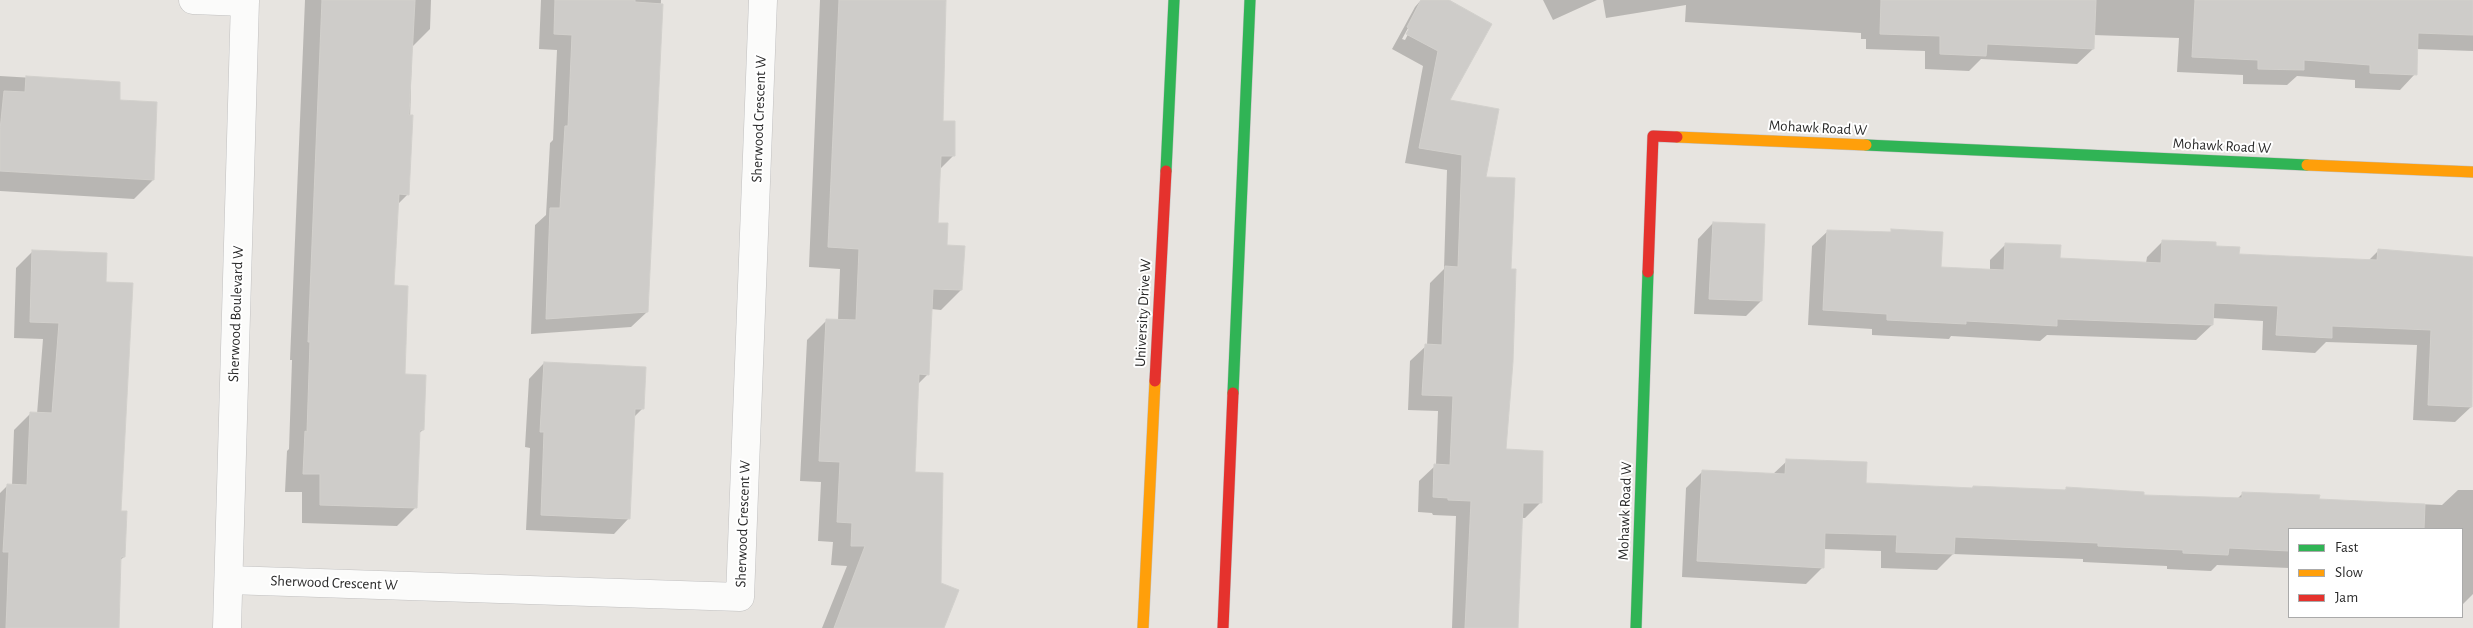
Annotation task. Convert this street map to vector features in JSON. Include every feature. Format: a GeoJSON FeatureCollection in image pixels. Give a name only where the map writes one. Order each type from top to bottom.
{"type":"FeatureCollection","features":[{"type":"Feature","properties":{"kind":"street"},"geometry":{"type":"LineString","coordinates":[[193,0],[245,1]]}},
{"type":"Feature","properties":{"kind":"street","name":"Sherwood Crescent W"},"geometry":{"type":"LineString","coordinates":[[229,580],[740,597],[763,0]]}},
{"type":"Feature","properties":{"kind":"street","name":"University Drive W"},"geometry":{"type":"LineString","coordinates":[[1143,628],[1174,0]]}},
{"type":"Feature","properties":{"kind":"street"},"geometry":{"type":"LineString","coordinates":[[1223,628],[1250,0]]}},
{"type":"Feature","properties":{"kind":"street","name":"Sherwood Boulevard W"},"geometry":{"type":"LineString","coordinates":[[227,628],[245,1]]}},
{"type":"Feature","properties":{"kind":"street","name":"Mohawk Road W"},"geometry":{"type":"LineString","coordinates":[[1636,628],[1653,136],[2473,172]]}},
{"type":"Feature","properties":{"kind":"building"},"geometry":{"type":"Polygon","coordinates":[[[322,0],[415,0],[409,115],[413,115],[409,195],[399,194],[394,285],[408,286],[405,374],[426,375],[424,430],[420,430],[417,508],[320,505],[320,474],[303,474],[305,431],[307,432],[310,342],[308,342],[322,0]]]}},
{"type":"Feature","properties":{"kind":"building"},"geometry":{"type":"Polygon","coordinates":[[[555,0],[635,0],[635,2],[663,4],[648,312],[546,319],[550,208],[560,208],[565,126],[568,126],[572,35],[554,34],[555,0]]]}},
{"type":"Feature","properties":{"kind":"building"},"geometry":{"type":"Polygon","coordinates":[[[839,0],[946,0],[943,121],[955,121],[955,156],[941,156],[938,223],[948,223],[947,245],[965,246],[962,290],[933,289],[929,375],[919,374],[915,472],[943,473],[941,583],[959,590],[944,628],[834,628],[865,546],[851,546],[852,523],[837,522],[840,462],[819,461],[826,319],[856,320],[859,249],[828,247],[839,0]]]}},
{"type":"Feature","properties":{"kind":"building"},"geometry":{"type":"Polygon","coordinates":[[[1421,0],[1449,0],[1492,24],[1450,100],[1499,109],[1486,177],[1515,178],[1511,269],[1516,269],[1513,362],[1506,449],[1543,451],[1542,503],[1523,503],[1518,628],[1465,628],[1471,501],[1433,497],[1434,464],[1450,465],[1453,396],[1422,395],[1425,344],[1442,345],[1445,266],[1458,267],[1462,155],[1419,148],[1438,51],[1406,34],[1409,29],[1407,27],[1421,0]]]}},
{"type":"Feature","properties":{"kind":"building"},"geometry":{"type":"Polygon","coordinates":[[[1881,0],[2096,0],[2094,49],[1987,44],[1986,56],[1940,54],[1940,36],[1880,34],[1881,0]]]}},
{"type":"Feature","properties":{"kind":"building"},"geometry":{"type":"Polygon","coordinates":[[[2195,0],[2473,0],[2473,35],[2418,33],[2417,75],[2370,73],[2370,65],[2304,60],[2304,70],[2258,69],[2258,60],[2192,57],[2195,0]]]}},
{"type":"Feature","properties":{"kind":"building"},"geometry":{"type":"Polygon","coordinates":[[[26,76],[120,82],[120,100],[157,102],[154,180],[0,171],[0,130],[4,91],[25,92],[26,76]]]}},
{"type":"Feature","properties":{"kind":"building"},"geometry":{"type":"Polygon","coordinates":[[[1713,222],[1765,224],[1762,301],[1709,299],[1713,222]]]}},
{"type":"Feature","properties":{"kind":"building"},"geometry":{"type":"Polygon","coordinates":[[[1891,229],[1943,232],[1941,267],[2004,270],[2005,243],[2061,245],[2060,258],[2161,263],[2162,240],[2216,242],[2216,246],[2240,247],[2239,254],[2377,260],[2378,249],[2473,257],[2472,407],[2428,405],[2431,330],[2332,326],[2332,338],[2276,335],[2278,306],[2214,303],[2213,325],[2057,319],[2057,326],[1966,321],[1966,324],[1887,320],[1887,314],[1823,310],[1827,230],[1891,232],[1891,229]]]}},
{"type":"Feature","properties":{"kind":"building"},"geometry":{"type":"Polygon","coordinates":[[[32,250],[107,253],[106,282],[133,283],[121,511],[127,511],[125,557],[121,557],[119,628],[6,628],[9,552],[3,552],[7,484],[27,485],[30,412],[52,413],[59,323],[30,322],[32,250]]]}},
{"type":"Feature","properties":{"kind":"building"},"geometry":{"type":"Polygon","coordinates":[[[544,362],[646,367],[644,409],[635,409],[630,519],[541,515],[544,432],[540,432],[544,362]]]}},
{"type":"Feature","properties":{"kind":"building"},"geometry":{"type":"Polygon","coordinates":[[[1786,459],[1867,462],[1866,483],[2066,490],[2066,487],[2144,492],[2144,495],[2242,498],[2242,492],[2320,495],[2319,499],[2425,504],[2424,528],[2288,528],[2288,551],[2229,548],[2228,555],[2183,553],[2183,550],[2098,546],[2098,543],[1955,537],[1954,554],[1896,552],[1897,535],[1825,533],[1824,568],[1697,561],[1702,470],[1785,474],[1786,459]]]}},
{"type":"Feature","properties":{"kind":"traffic: fast"},"geometry":{"type":"LineString","coordinates":[[1166,171],[1174,0]]}},
{"type":"Feature","properties":{"kind":"traffic: fast"},"geometry":{"type":"LineString","coordinates":[[1233,393],[1250,0]]}},
{"type":"Feature","properties":{"kind":"traffic: fast"},"geometry":{"type":"LineString","coordinates":[[1866,145],[2307,165]]}},
{"type":"Feature","properties":{"kind":"traffic: fast"},"geometry":{"type":"LineString","coordinates":[[1636,628],[1648,272]]}},
{"type":"Feature","properties":{"kind":"traffic: slow"},"geometry":{"type":"LineString","coordinates":[[1677,137],[1866,145]]}},
{"type":"Feature","properties":{"kind":"traffic: slow"},"geometry":{"type":"LineString","coordinates":[[2307,165],[2473,172]]}},
{"type":"Feature","properties":{"kind":"traffic: slow"},"geometry":{"type":"LineString","coordinates":[[1143,628],[1155,381]]}},
{"type":"Feature","properties":{"kind":"traffic: jam"},"geometry":{"type":"LineString","coordinates":[[1648,272],[1653,136],[1677,137]]}},
{"type":"Feature","properties":{"kind":"traffic: jam"},"geometry":{"type":"LineString","coordinates":[[1155,381],[1166,171]]}},
{"type":"Feature","properties":{"kind":"traffic: jam"},"geometry":{"type":"LineString","coordinates":[[1223,628],[1233,393]]}}]}
